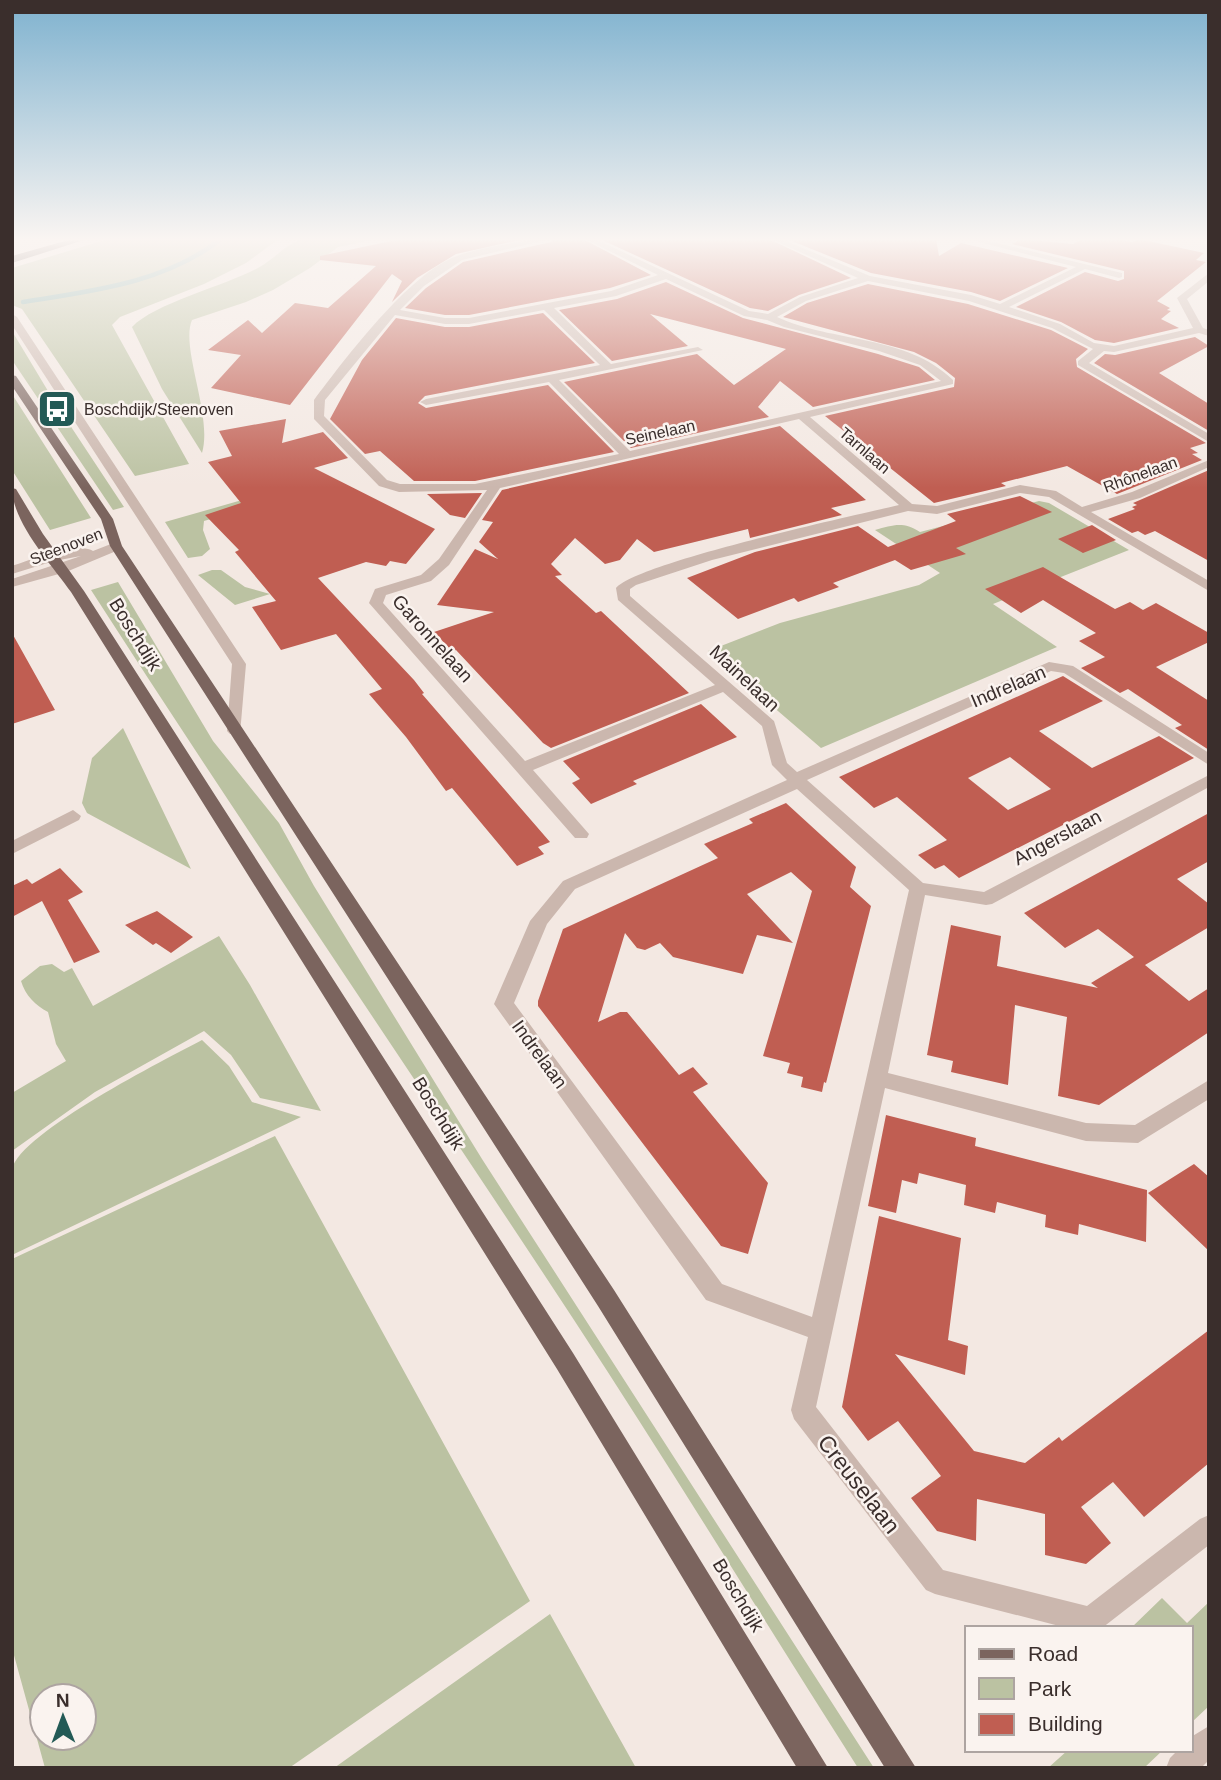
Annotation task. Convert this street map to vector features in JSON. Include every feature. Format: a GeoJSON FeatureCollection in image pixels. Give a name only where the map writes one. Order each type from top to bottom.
{"type":"FeatureCollection","features":[{"type":"Feature","properties":{"kind":"main road","name":"Boschdijk"},"geometry":{"type":"LineString","coordinates":[[12,378],[107,519],[116,546],[235,731],[606,1298],[902,1768]]}},
{"type":"Feature","properties":{"kind":"main road","name":"Boschdijk"},"geometry":{"type":"LineString","coordinates":[[12,492],[77,590],[565,1361],[814,1768]]}},
{"type":"Feature","properties":{"kind":"street"},"geometry":{"type":"LineString","coordinates":[[15,322],[239,664],[235,731]]}},
{"type":"Feature","properties":{"kind":"street","name":"Seinelaan"},"geometry":{"type":"LineString","coordinates":[[384,322],[320,400],[317,417],[383,483],[399,488],[475,488],[496,485],[949,382],[944,375],[924,363],[779,322]]}},
{"type":"Feature","properties":{"kind":"street"},"geometry":{"type":"LineString","coordinates":[[562,322],[608,368]]}},
{"type":"Feature","properties":{"kind":"street"},"geometry":{"type":"LineString","coordinates":[[1044,322],[1100,349],[1114,349],[1204,332]]}},
{"type":"Feature","properties":{"kind":"street"},"geometry":{"type":"LineString","coordinates":[[1100,349],[1082,363],[1209,439]]}},
{"type":"Feature","properties":{"kind":"street"},"geometry":{"type":"LineString","coordinates":[[426,402],[698,350]]}},
{"type":"Feature","properties":{"kind":"street"},"geometry":{"type":"LineString","coordinates":[[551,378],[627,455]]}},
{"type":"Feature","properties":{"kind":"street","name":"Tarnlaan"},"geometry":{"type":"LineString","coordinates":[[803,417],[908,507]]}},
{"type":"Feature","properties":{"kind":"street","name":"Rhônelaan"},"geometry":{"type":"LineString","coordinates":[[1080,511],[1136,495],[1209,463]]}},
{"type":"Feature","properties":{"kind":"street","name":"Garonnelaan"},"geometry":{"type":"LineString","coordinates":[[496,485],[444,562],[426,578],[380,592],[376,603],[581,834]]}},
{"type":"Feature","properties":{"kind":"street","name":"Mainelaan"},"geometry":{"type":"LineString","coordinates":[[918,888],[780,765],[768,724],[623,597],[622,589],[631,582],[707,556],[908,507],[937,510],[1020,489],[1052,494],[1209,587]]}},
{"type":"Feature","properties":{"kind":"street","name":"Steenoven"},"geometry":{"type":"LineString","coordinates":[[12,570],[57,563],[116,546]]}},
{"type":"Feature","properties":{"kind":"street","name":"Steenoven"},"geometry":{"type":"LineString","coordinates":[[12,583],[57,563]]}},
{"type":"Feature","properties":{"kind":"street","name":"Indrelaan"},"geometry":{"type":"LineString","coordinates":[[821,1331],[714,1292],[504,1004],[539,921],[569,885],[1049,666],[1068,669],[1209,760]]}},
{"type":"Feature","properties":{"kind":"street"},"geometry":{"type":"LineString","coordinates":[[523,768],[725,686]]}},
{"type":"Feature","properties":{"kind":"street","name":"Angerslaan"},"geometry":{"type":"LineString","coordinates":[[918,888],[986,899],[1209,780]]}},
{"type":"Feature","properties":{"kind":"street"},"geometry":{"type":"LineString","coordinates":[[12,848],[73,816]]}},
{"type":"Feature","properties":{"kind":"street"},"geometry":{"type":"LineString","coordinates":[[918,888],[877,1078],[1086,1132],[1138,1134],[1209,1088]]}},
{"type":"Feature","properties":{"kind":"street","name":"Creuselaan"},"geometry":{"type":"LineString","coordinates":[[877,1078],[803,1410],[934,1581],[1090,1620],[1209,1528]]}},
{"type":"Feature","properties":{"kind":"street"},"geometry":{"type":"LineString","coordinates":[[1180,1768],[1209,1740]]}},
{"type":"Feature","properties":{"kind":"green space"},"geometry":{"type":"Polygon","coordinates":[[[31,322],[115,322],[112,325],[189,464],[135,476],[31,322]]]}},
{"type":"Feature","properties":{"kind":"green space"},"geometry":{"type":"Polygon","coordinates":[[[138,322],[191,322],[190,347],[203,420],[202,453],[162,389],[132,327],[138,322]]]}},
{"type":"Feature","properties":{"kind":"green space"},"geometry":{"type":"Polygon","coordinates":[[[12,331],[54,401],[124,507],[113,510],[12,360],[12,331]]]}},
{"type":"Feature","properties":{"kind":"green space"},"geometry":{"type":"Polygon","coordinates":[[[12,394],[91,518],[50,530],[12,470],[12,394]]]}},
{"type":"Feature","properties":{"kind":"green space"},"geometry":{"type":"Polygon","coordinates":[[[274,491],[241,510],[204,521],[203,530],[210,549],[202,556],[188,558],[165,522],[274,491]]]}},
{"type":"Feature","properties":{"kind":"green space"},"geometry":{"type":"Polygon","coordinates":[[[1039,501],[1049,503],[1129,550],[993,604],[1057,647],[821,748],[708,651],[780,623],[919,585],[940,573],[875,530],[903,525],[920,532],[1039,501]]]}},
{"type":"Feature","properties":{"kind":"green space"},"geometry":{"type":"Polygon","coordinates":[[[221,570],[245,587],[270,594],[235,605],[198,575],[221,570]]]}},
{"type":"Feature","properties":{"kind":"green space"},"geometry":{"type":"Polygon","coordinates":[[[118,582],[213,741],[279,823],[314,886],[482,1159],[874,1768],[858,1768],[574,1320],[91,590],[118,582]]]}},
{"type":"Feature","properties":{"kind":"green space"},"geometry":{"type":"Polygon","coordinates":[[[123,728],[191,869],[87,813],[82,803],[92,758],[123,728]]]}},
{"type":"Feature","properties":{"kind":"green space"},"geometry":{"type":"Polygon","coordinates":[[[219,936],[250,985],[321,1111],[260,1098],[231,1055],[204,1031],[95,1092],[12,1151],[12,1093],[66,1061],[56,1044],[48,1012],[32,1000],[21,981],[40,966],[52,964],[64,972],[72,968],[93,1006],[219,936]]]}},
{"type":"Feature","properties":{"kind":"green space"},"geometry":{"type":"Polygon","coordinates":[[[202,1040],[229,1066],[252,1102],[301,1117],[12,1255],[11,1177],[12,1169],[21,1154],[40,1136],[97,1098],[202,1040]]]}},
{"type":"Feature","properties":{"kind":"green space"},"geometry":{"type":"Polygon","coordinates":[[[275,1136],[530,1601],[289,1768],[45,1768],[41,1752],[98,1752],[98,1682],[28,1682],[28,1706],[12,1648],[12,1259],[275,1136]]]}},
{"type":"Feature","properties":{"kind":"green space"},"geometry":{"type":"Polygon","coordinates":[[[1162,1598],[1187,1623],[1209,1602],[1209,1706],[1193,1721],[1193,1626],[1133,1626],[1162,1598]]]}},
{"type":"Feature","properties":{"kind":"green space"},"geometry":{"type":"Polygon","coordinates":[[[550,1614],[636,1768],[334,1768],[550,1614]]]}},
{"type":"Feature","properties":{"kind":"green space"},"geometry":{"type":"Polygon","coordinates":[[[1066,1752],[1161,1752],[1144,1768],[1048,1768],[1066,1752]]]}},
{"type":"Feature","properties":{"kind":"building"},"geometry":{"type":"Polygon","coordinates":[[[245,322],[250,322],[262,333],[274,322],[355,322],[290,405],[211,388],[241,355],[208,350],[245,322]]]}},
{"type":"Feature","properties":{"kind":"building"},"geometry":{"type":"Polygon","coordinates":[[[393,322],[469,327],[495,322],[552,322],[595,363],[425,396],[418,403],[426,408],[548,385],[614,452],[475,481],[414,481],[380,451],[365,454],[330,419],[362,360],[393,322]]]}},
{"type":"Feature","properties":{"kind":"building"},"geometry":{"type":"Polygon","coordinates":[[[572,322],[660,322],[688,346],[612,361],[572,322]]]}},
{"type":"Feature","properties":{"kind":"building"},"geometry":{"type":"Polygon","coordinates":[[[681,322],[758,322],[919,367],[935,380],[813,407],[780,381],[758,407],[769,417],[631,448],[564,382],[697,354],[734,385],[786,349],[681,322]]]}},
{"type":"Feature","properties":{"kind":"building"},"geometry":{"type":"Polygon","coordinates":[[[802,322],[1026,322],[1051,330],[1088,349],[1076,359],[1077,367],[1206,443],[1190,448],[1198,453],[1192,454],[1202,460],[1117,494],[1067,466],[1001,483],[1006,486],[934,503],[825,416],[954,387],[955,378],[936,363],[914,352],[802,322]]]}},
{"type":"Feature","properties":{"kind":"building"},"geometry":{"type":"Polygon","coordinates":[[[1061,322],[1167,322],[1179,328],[1114,343],[1095,340],[1061,322]]]}},
{"type":"Feature","properties":{"kind":"building"},"geometry":{"type":"Polygon","coordinates":[[[1195,337],[1209,346],[1159,373],[1209,404],[1209,431],[1094,363],[1105,354],[1115,355],[1195,337]]]}},
{"type":"Feature","properties":{"kind":"building"},"geometry":{"type":"Polygon","coordinates":[[[286,419],[282,443],[323,432],[348,458],[314,468],[435,529],[406,564],[390,561],[386,566],[366,562],[318,578],[414,680],[424,693],[422,694],[550,842],[538,847],[544,854],[517,866],[452,788],[446,791],[406,737],[369,694],[382,689],[336,634],[281,650],[252,607],[276,601],[235,552],[239,550],[205,515],[241,503],[208,462],[232,456],[219,431],[286,419]]]}},
{"type":"Feature","properties":{"kind":"building"},"geometry":{"type":"Polygon","coordinates":[[[780,426],[866,500],[831,508],[842,515],[750,538],[748,529],[654,552],[637,539],[620,560],[605,564],[575,538],[551,564],[562,575],[555,576],[596,613],[601,611],[689,693],[551,748],[543,743],[456,650],[452,651],[434,632],[494,612],[437,605],[475,549],[498,559],[479,542],[493,522],[482,520],[502,490],[780,426]]]}},
{"type":"Feature","properties":{"kind":"building"},"geometry":{"type":"Polygon","coordinates":[[[1209,470],[1209,561],[1155,531],[1145,535],[1138,531],[1132,533],[1108,519],[1135,509],[1132,507],[1137,505],[1133,503],[1209,470]]]}},
{"type":"Feature","properties":{"kind":"building"},"geometry":{"type":"Polygon","coordinates":[[[482,493],[465,518],[450,515],[427,494],[482,493]]]}},
{"type":"Feature","properties":{"kind":"building"},"geometry":{"type":"Polygon","coordinates":[[[1020,496],[1052,512],[956,548],[966,554],[911,570],[895,560],[833,583],[839,587],[798,602],[794,598],[738,619],[687,578],[755,552],[858,526],[888,547],[956,521],[947,514],[1020,496]]]}},
{"type":"Feature","properties":{"kind":"building"},"geometry":{"type":"Polygon","coordinates":[[[1092,525],[1116,540],[1083,553],[1058,539],[1092,525]]]}},
{"type":"Feature","properties":{"kind":"building"},"geometry":{"type":"Polygon","coordinates":[[[1043,567],[1115,609],[1130,602],[1143,610],[1156,603],[1209,633],[1209,642],[1156,667],[1209,701],[1209,750],[1175,728],[1182,725],[1128,689],[1120,693],[1081,668],[1105,657],[1079,641],[1096,633],[1043,600],[1021,613],[985,589],[1043,567]]]}},
{"type":"Feature","properties":{"kind":"building"},"geometry":{"type":"Polygon","coordinates":[[[12,633],[55,710],[12,724],[12,633]]]}},
{"type":"Feature","properties":{"kind":"building"},"geometry":{"type":"Polygon","coordinates":[[[1063,676],[1103,701],[1039,731],[1092,768],[1159,736],[1194,758],[959,878],[944,865],[935,869],[918,855],[947,840],[897,797],[874,808],[839,777],[1063,676]],[[1010,757],[968,778],[1008,810],[1051,789],[1010,757]]]}},
{"type":"Feature","properties":{"kind":"building"},"geometry":{"type":"Polygon","coordinates":[[[701,704],[737,737],[633,781],[637,784],[591,804],[572,783],[580,779],[563,761],[701,704]]]}},
{"type":"Feature","properties":{"kind":"building"},"geometry":{"type":"Polygon","coordinates":[[[786,803],[856,867],[850,887],[871,906],[822,1092],[801,1087],[803,1077],[787,1073],[790,1063],[763,1056],[812,891],[791,872],[747,894],[793,943],[757,935],[743,974],[673,957],[660,943],[645,950],[637,948],[625,933],[598,1022],[620,1012],[627,1012],[679,1075],[693,1067],[708,1084],[693,1092],[768,1183],[748,1254],[721,1246],[538,1006],[538,1001],[563,929],[718,858],[704,844],[753,823],[749,819],[786,803]]]}},
{"type":"Feature","properties":{"kind":"building"},"geometry":{"type":"Polygon","coordinates":[[[1209,813],[1209,861],[1177,879],[1209,904],[1209,927],[1145,965],[1189,1001],[1209,988],[1209,1032],[1099,1105],[1058,1096],[1067,1017],[1015,1005],[1008,1085],[951,1072],[953,1061],[927,1055],[951,925],[1001,936],[997,966],[1098,988],[1091,983],[1134,957],[1098,929],[1065,948],[1024,913],[1209,813]]]}},
{"type":"Feature","properties":{"kind":"building"},"geometry":{"type":"Polygon","coordinates":[[[60,868],[83,892],[68,900],[100,952],[74,963],[42,901],[12,917],[12,886],[27,879],[32,884],[60,868]]]}},
{"type":"Feature","properties":{"kind":"building"},"geometry":{"type":"Polygon","coordinates":[[[157,911],[193,937],[171,953],[156,943],[153,945],[125,925],[157,911]]]}},
{"type":"Feature","properties":{"kind":"building"},"geometry":{"type":"Polygon","coordinates":[[[886,1115],[976,1138],[975,1146],[1147,1190],[1146,1242],[1079,1224],[1078,1235],[1045,1227],[1046,1215],[997,1202],[995,1213],[964,1205],[966,1185],[919,1173],[917,1184],[902,1180],[896,1213],[868,1206],[886,1115]]]}},
{"type":"Feature","properties":{"kind":"building"},"geometry":{"type":"Polygon","coordinates":[[[1194,1164],[1209,1177],[1209,1251],[1148,1193],[1194,1164]]]}},
{"type":"Feature","properties":{"kind":"building"},"geometry":{"type":"Polygon","coordinates":[[[879,1216],[961,1238],[948,1340],[968,1346],[965,1375],[895,1354],[974,1451],[1025,1463],[1059,1437],[1062,1441],[1209,1330],[1209,1463],[1144,1517],[1113,1482],[1081,1507],[1111,1543],[1086,1564],[1045,1555],[1045,1514],[977,1499],[976,1541],[937,1531],[911,1498],[941,1476],[898,1421],[868,1441],[842,1407],[879,1216]]]}},
{"type":"Feature","properties":{"kind":"place","name":"Boschdijk/Steenoven"},"geometry":{"type":"Point","coordinates":[57,409]}}]}
